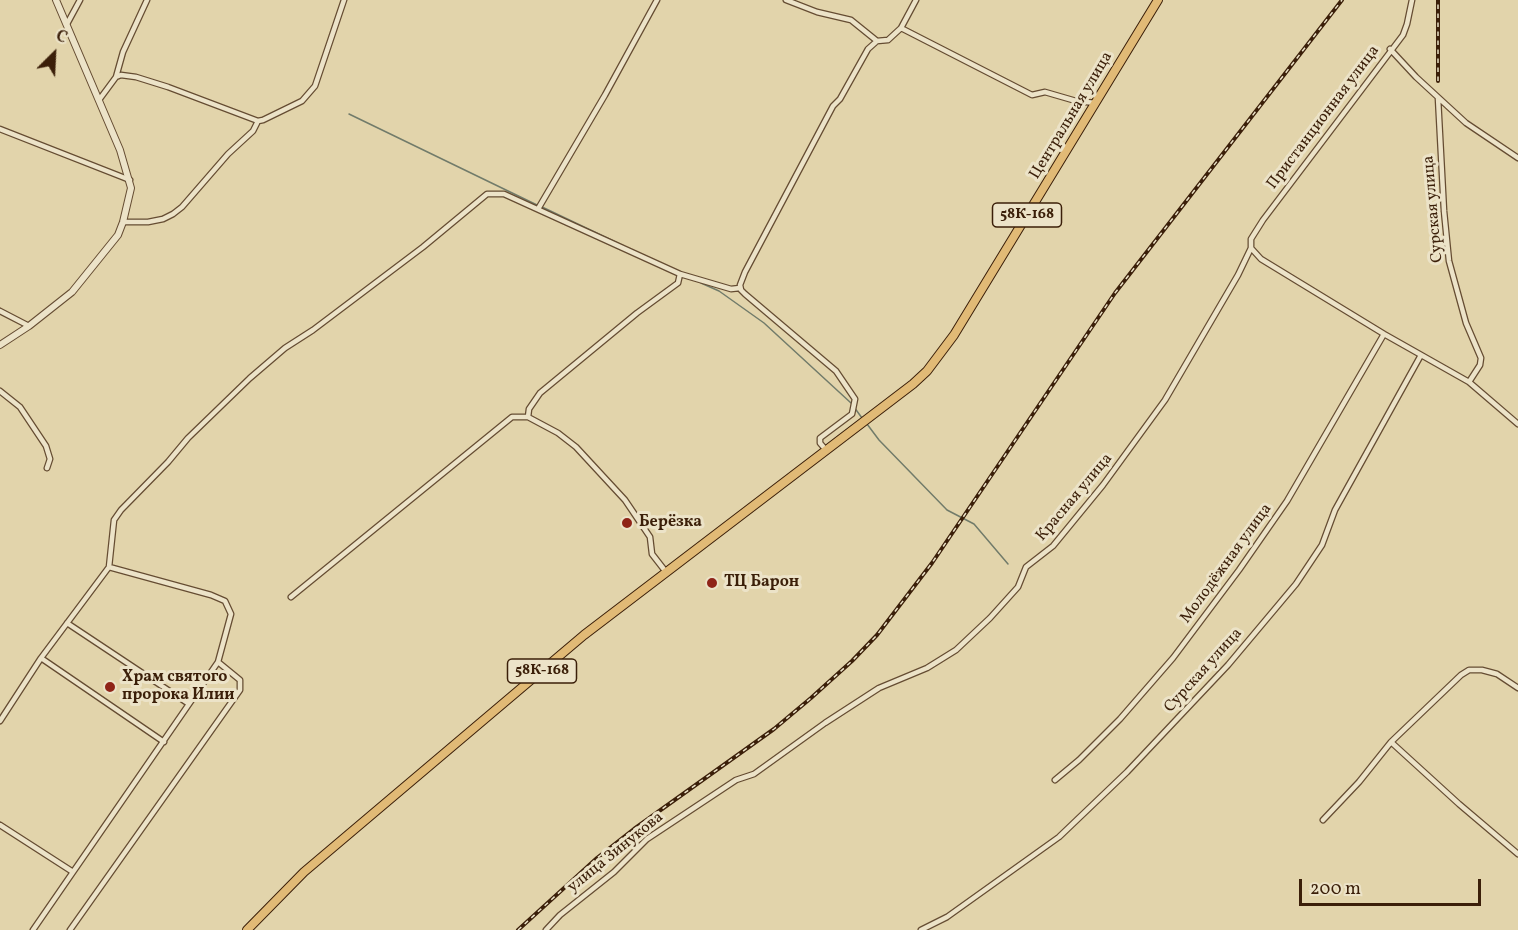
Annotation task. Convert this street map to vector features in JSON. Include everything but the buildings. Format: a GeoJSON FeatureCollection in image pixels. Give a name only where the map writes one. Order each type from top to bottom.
{"type":"FeatureCollection","features":[{"type":"Feature","properties":{"kind":"main road","name":"Центральная улица"},"geometry":{"type":"LineString","coordinates":[[826,450],[913,384],[940,356],[1158,0]]}},
{"type":"Feature","properties":{"kind":"main road","name":"58К-168"},"geometry":{"type":"LineString","coordinates":[[247,930],[304,872],[584,635],[826,450]]}},
{"type":"Feature","properties":{"kind":"street"},"geometry":{"type":"LineString","coordinates":[[0,345],[29,326],[72,292],[118,235],[131,188],[120,150],[56,0]]}},
{"type":"Feature","properties":{"kind":"street"},"geometry":{"type":"LineString","coordinates":[[67,24],[80,0]]}},
{"type":"Feature","properties":{"kind":"street"},"geometry":{"type":"LineString","coordinates":[[99,100],[116,77],[123,52],[147,0]]}},
{"type":"Feature","properties":{"kind":"street"},"geometry":{"type":"LineString","coordinates":[[123,222],[148,222],[173,214],[183,207],[228,154],[253,131],[258,121],[302,102],[315,86],[344,0]]}},
{"type":"Feature","properties":{"kind":"street"},"geometry":{"type":"LineString","coordinates":[[538,209],[605,95],[657,0]]}},
{"type":"Feature","properties":{"kind":"street"},"geometry":{"type":"LineString","coordinates":[[786,0],[817,12],[851,20],[877,41]]}},
{"type":"Feature","properties":{"kind":"street"},"geometry":{"type":"LineString","coordinates":[[740,288],[745,272],[833,106],[840,99],[867,49],[877,41],[888,39],[901,28],[916,0]]}},
{"type":"Feature","properties":{"kind":"street","name":"Пристанционная улица"},"geometry":{"type":"LineString","coordinates":[[1251,248],[1251,239],[1263,220],[1405,30],[1412,0]]}},
{"type":"Feature","properties":{"kind":"street"},"geometry":{"type":"LineString","coordinates":[[901,28],[1032,96],[1045,92],[1066,99],[1096,103]]}},
{"type":"Feature","properties":{"kind":"street"},"geometry":{"type":"LineString","coordinates":[[1390,49],[1396,58],[1466,123],[1518,158]]}},
{"type":"Feature","properties":{"kind":"street"},"geometry":{"type":"LineString","coordinates":[[116,77],[121,75],[136,77],[258,121]]}},
{"type":"Feature","properties":{"kind":"street","name":"Сурская улица"},"geometry":{"type":"LineString","coordinates":[[1438,98],[1449,261],[1466,322],[1481,358],[1480,365],[1469,382]]}},
{"type":"Feature","properties":{"kind":"street"},"geometry":{"type":"LineString","coordinates":[[0,129],[130,180]]}},
{"type":"Feature","properties":{"kind":"street"},"geometry":{"type":"LineString","coordinates":[[0,721],[41,658],[108,567],[114,520],[121,510],[188,438],[250,378],[285,348],[313,330],[423,247],[487,194],[504,194],[680,274],[731,289],[740,288],[836,371],[855,399],[852,414],[820,438],[820,443],[826,450]]}},
{"type":"Feature","properties":{"kind":"street"},"geometry":{"type":"LineString","coordinates":[[1251,248],[1261,259],[1384,334],[1469,382],[1518,424]]}},
{"type":"Feature","properties":{"kind":"street","name":"Красная улица"},"geometry":{"type":"LineString","coordinates":[[736,780],[754,774],[879,688],[927,668],[956,650],[990,618],[1018,587],[1026,567],[1053,546],[1140,437],[1212,321],[1251,248]]}},
{"type":"Feature","properties":{"kind":"street"},"geometry":{"type":"LineString","coordinates":[[528,417],[529,409],[540,393],[637,313],[678,283],[680,274]]}},
{"type":"Feature","properties":{"kind":"street"},"geometry":{"type":"LineString","coordinates":[[0,311],[29,326]]}},
{"type":"Feature","properties":{"kind":"street","name":"Молодёжная улица"},"geometry":{"type":"LineString","coordinates":[[1054,780],[1079,760],[1120,719],[1173,658],[1239,570],[1287,501],[1384,334]]}},
{"type":"Feature","properties":{"kind":"street","name":"Сурская улица"},"geometry":{"type":"LineString","coordinates":[[921,930],[946,917],[1059,837],[1127,772],[1228,665],[1296,584],[1322,545],[1335,510],[1421,355]]}},
{"type":"Feature","properties":{"kind":"street"},"geometry":{"type":"LineString","coordinates":[[0,391],[12,399],[28,416],[46,446],[50,459],[47,468]]}},
{"type":"Feature","properties":{"kind":"street"},"geometry":{"type":"LineString","coordinates":[[291,597],[512,417],[528,417],[558,433],[576,447],[625,500],[650,537],[652,554],[666,572]]}},
{"type":"Feature","properties":{"kind":"street"},"geometry":{"type":"LineString","coordinates":[[33,930],[218,662],[231,614],[225,601],[211,595],[108,567]]}},
{"type":"Feature","properties":{"kind":"street"},"geometry":{"type":"LineString","coordinates":[[67,623],[189,705]]}},
{"type":"Feature","properties":{"kind":"street"},"geometry":{"type":"LineString","coordinates":[[41,658],[164,742]]}},
{"type":"Feature","properties":{"kind":"street"},"geometry":{"type":"LineString","coordinates":[[70,930],[240,690],[240,680],[218,662]]}},
{"type":"Feature","properties":{"kind":"street"},"geometry":{"type":"LineString","coordinates":[[1323,820],[1359,782],[1391,742],[1469,670],[1482,670],[1497,674],[1518,688]]}},
{"type":"Feature","properties":{"kind":"street"},"geometry":{"type":"LineString","coordinates":[[1391,742],[1518,854]]}},
{"type":"Feature","properties":{"kind":"street","name":"улица Зинукова"},"geometry":{"type":"LineString","coordinates":[[546,930],[560,915],[614,872],[647,839],[736,780]]}},
{"type":"Feature","properties":{"kind":"street"},"geometry":{"type":"LineString","coordinates":[[0,825],[73,872]]}},
{"type":"Feature","properties":{"kind":"waterway"},"geometry":{"type":"LineString","coordinates":[[349,114],[537,205]]}},
{"type":"Feature","properties":{"kind":"waterway"},"geometry":{"type":"LineString","coordinates":[[542,207],[624,246]]}},
{"type":"Feature","properties":{"kind":"waterway"},"geometry":{"type":"LineString","coordinates":[[701,283],[719,291],[764,323],[851,403]]}},
{"type":"Feature","properties":{"kind":"waterway"},"geometry":{"type":"LineString","coordinates":[[854,407],[862,418]]}},
{"type":"Feature","properties":{"kind":"waterway"},"geometry":{"type":"LineString","coordinates":[[867,424],[879,440],[947,510],[974,524],[1008,564]]}},
{"type":"Feature","properties":{"kind":"railway"},"geometry":{"type":"LineString","coordinates":[[518,930],[597,858],[774,729],[852,661],[877,635],[932,563],[1115,293],[1342,0]]}},
{"type":"Feature","properties":{"kind":"railway"},"geometry":{"type":"LineString","coordinates":[[1438,0],[1438,81]]}},
{"type":"Feature","properties":{"kind":"place","name":"Берёзка"},"geometry":{"type":"Point","coordinates":[627,523]}},
{"type":"Feature","properties":{"kind":"place","name":"ТЦ Барон"},"geometry":{"type":"Point","coordinates":[712,583]}},
{"type":"Feature","properties":{"kind":"place","name":"Храм святого пророка Илии"},"geometry":{"type":"Point","coordinates":[110,687]}}]}
